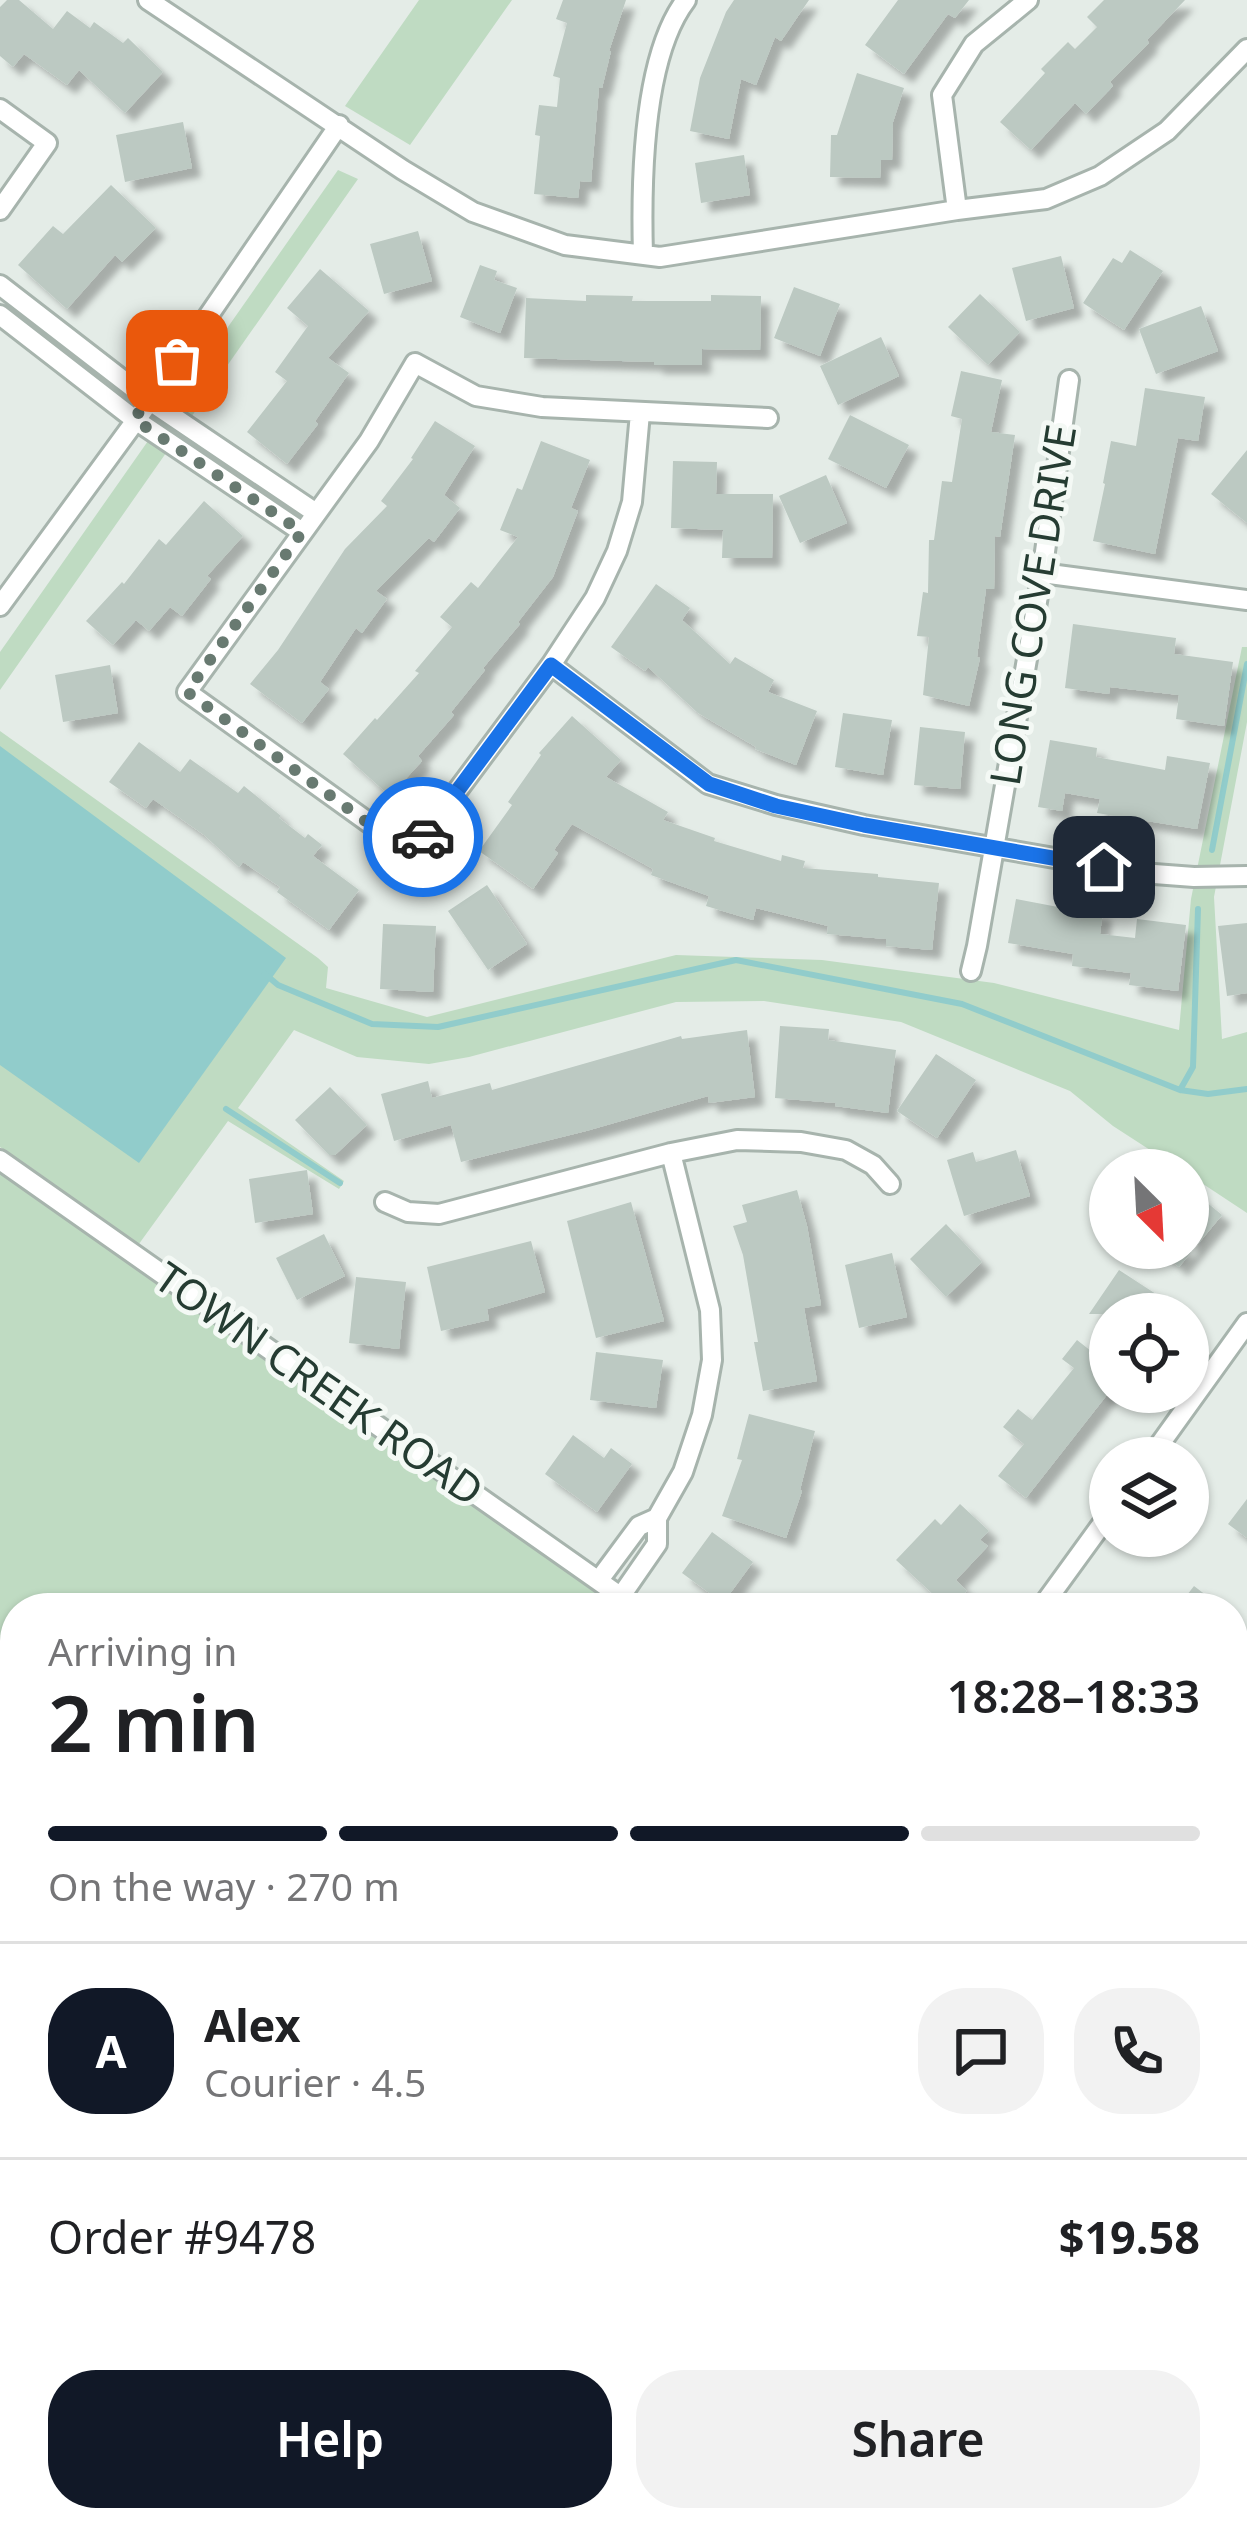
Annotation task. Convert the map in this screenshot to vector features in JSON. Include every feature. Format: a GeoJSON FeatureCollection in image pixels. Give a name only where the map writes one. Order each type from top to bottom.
{"type":"FeatureCollection","features":[{"type":"Feature","properties":{"kind":"street"},"geometry":{"type":"LineString","coordinates":[[148,0],[473,212],[565,244],[661,257],[958,209],[1046,200],[1100,176],[1167,131],[1247,49]]}},
{"type":"Feature","properties":{"kind":"street"},"geometry":{"type":"LineString","coordinates":[[644,255],[641,183],[651,101],[670,20],[686,0]]}},
{"type":"Feature","properties":{"kind":"street"},"geometry":{"type":"LineString","coordinates":[[958,209],[942,95],[974,44],[1028,0]]}},
{"type":"Feature","properties":{"kind":"street"},"geometry":{"type":"LineString","coordinates":[[0,109],[47,143],[0,210]]}},
{"type":"Feature","properties":{"kind":"street"},"geometry":{"type":"LineString","coordinates":[[0,606],[150,401],[339,125]]}},
{"type":"Feature","properties":{"kind":"street"},"geometry":{"type":"LineString","coordinates":[[0,285],[150,401],[316,513]]}},
{"type":"Feature","properties":{"kind":"street"},"geometry":{"type":"LineString","coordinates":[[0,315],[134,419],[302,532]]}},
{"type":"Feature","properties":{"kind":"street"},"geometry":{"type":"LineString","coordinates":[[640,413],[632,502],[617,551],[595,598],[411,854],[187,692],[369,441],[415,363],[476,396],[542,406],[768,418]]}},
{"type":"Feature","properties":{"kind":"street","name":"LONG COVE DRIVE"},"geometry":{"type":"LineString","coordinates":[[970,971],[1042,573],[1069,380]]}},
{"type":"Feature","properties":{"kind":"street"},"geometry":{"type":"LineString","coordinates":[[1042,573],[1247,600]]}},
{"type":"Feature","properties":{"kind":"street"},"geometry":{"type":"LineString","coordinates":[[551,665],[709,784],[776,806],[1141,873],[1247,876]]}},
{"type":"Feature","properties":{"kind":"street"},"geometry":{"type":"LineString","coordinates":[[385,1202],[408,1213],[439,1214],[737,1140],[801,1142],[846,1150],[873,1165],[890,1184]]}},
{"type":"Feature","properties":{"kind":"street"},"geometry":{"type":"LineString","coordinates":[[633,1593],[657,1544],[657,1518],[683,1472],[702,1415],[712,1360],[710,1310],[670,1153]]}},
{"type":"Feature","properties":{"kind":"street","name":"TOWN CREEK ROAD"},"geometry":{"type":"LineString","coordinates":[[0,1160],[617,1593]]}},
{"type":"Feature","properties":{"kind":"street"},"geometry":{"type":"LineString","coordinates":[[1165,1437],[1247,1323]]}},
{"type":"Feature","properties":{"kind":"street"},"geometry":{"type":"LineString","coordinates":[[599,1580],[639,1526],[657,1518]]}},
{"type":"Feature","properties":{"kind":"street"},"geometry":{"type":"LineString","coordinates":[[1052,1593],[1089,1542]]}},
{"type":"Feature","properties":{"kind":"green space"},"geometry":{"type":"Polygon","coordinates":[[[419,0],[512,0],[410,145],[345,106],[419,0]]]}},
{"type":"Feature","properties":{"kind":"green space"},"geometry":{"type":"Polygon","coordinates":[[[338,170],[358,179],[0,690],[0,652],[338,170]]]}},
{"type":"Feature","properties":{"kind":"green space"},"geometry":{"type":"Polygon","coordinates":[[[1242,647],[1247,647],[1247,722],[1214,897],[1222,1039],[1247,1032],[1247,1213],[1209,1188],[1209,1149],[1149,1149],[1070,1091],[901,1022],[764,1001],[676,1002],[429,1064],[357,1057],[294,1030],[238,1108],[344,1181],[339,1189],[228,1121],[136,1248],[0,1147],[0,731],[318,958],[328,967],[326,988],[427,1017],[676,955],[822,960],[994,983],[1179,1030],[1191,899],[1242,647]]]}},
{"type":"Feature","properties":{"kind":"green space"},"geometry":{"type":"Polygon","coordinates":[[[0,1170],[601,1593],[0,1593],[0,1170]]]}},
{"type":"Feature","properties":{"kind":"water"},"geometry":{"type":"Polygon","coordinates":[[[0,746],[286,958],[139,1163],[0,1065],[0,746]]]}},
{"type":"Feature","properties":{"kind":"building"},"geometry":{"type":"Polygon","coordinates":[[[7,0],[19,0],[53,29],[67,11],[90,28],[94,22],[123,43],[128,38],[163,72],[125,113],[79,70],[67,85],[24,54],[13,67],[0,56],[0,7],[7,0]]]}},
{"type":"Feature","properties":{"kind":"building"},"geometry":{"type":"Polygon","coordinates":[[[563,0],[626,0],[599,87],[591,182],[580,181],[578,198],[534,194],[539,105],[557,107],[560,78],[553,76],[567,23],[556,19],[563,0]]]}},
{"type":"Feature","properties":{"kind":"building"},"geometry":{"type":"Polygon","coordinates":[[[734,0],[809,0],[781,41],[775,37],[756,85],[741,79],[729,139],[690,131],[700,78],[734,0]]]}},
{"type":"Feature","properties":{"kind":"building"},"geometry":{"type":"Polygon","coordinates":[[[898,0],[969,0],[955,18],[948,14],[904,74],[865,45],[898,0]]]}},
{"type":"Feature","properties":{"kind":"building"},"geometry":{"type":"Polygon","coordinates":[[[1104,0],[1185,0],[1086,114],[1075,103],[1031,150],[1000,122],[1068,42],[1075,49],[1097,27],[1087,17],[1104,0]]]}},
{"type":"Feature","properties":{"kind":"building"},"geometry":{"type":"Polygon","coordinates":[[[857,73],[904,88],[893,122],[892,160],[881,160],[880,178],[830,177],[831,135],[837,135],[857,73]]]}},
{"type":"Feature","properties":{"kind":"building"},"geometry":{"type":"Polygon","coordinates":[[[183,122],[192,168],[125,182],[116,135],[183,122]]]}},
{"type":"Feature","properties":{"kind":"building"},"geometry":{"type":"Polygon","coordinates":[[[744,155],[750,195],[701,203],[695,163],[744,155]]]}},
{"type":"Feature","properties":{"kind":"building"},"geometry":{"type":"Polygon","coordinates":[[[111,185],[156,228],[122,262],[115,255],[67,309],[18,265],[53,226],[63,234],[111,185]]]}},
{"type":"Feature","properties":{"kind":"building"},"geometry":{"type":"Polygon","coordinates":[[[418,231],[432,281],[384,294],[370,244],[418,231]]]}},
{"type":"Feature","properties":{"kind":"building"},"geometry":{"type":"Polygon","coordinates":[[[1130,250],[1163,271],[1124,330],[1083,303],[1113,258],[1122,263],[1130,250]]]}},
{"type":"Feature","properties":{"kind":"building"},"geometry":{"type":"Polygon","coordinates":[[[1061,256],[1074,308],[1026,321],[1012,268],[1061,256]]]}},
{"type":"Feature","properties":{"kind":"building"},"geometry":{"type":"Polygon","coordinates":[[[480,265],[497,271],[494,280],[517,288],[500,333],[460,317],[480,265]]]}},
{"type":"Feature","properties":{"kind":"building"},"geometry":{"type":"Polygon","coordinates":[[[320,269],[369,311],[328,358],[349,373],[287,464],[247,432],[287,381],[275,372],[308,326],[287,308],[320,269]]]}},
{"type":"Feature","properties":{"kind":"building"},"geometry":{"type":"Polygon","coordinates":[[[794,287],[840,304],[820,356],[774,338],[794,287]]]}},
{"type":"Feature","properties":{"kind":"building"},"geometry":{"type":"Polygon","coordinates":[[[980,294],[1020,332],[988,365],[948,327],[980,294]]]}},
{"type":"Feature","properties":{"kind":"building"},"geometry":{"type":"Polygon","coordinates":[[[586,295],[633,296],[632,301],[761,296],[760,350],[702,349],[702,365],[524,358],[526,298],[586,301],[586,295]]]}},
{"type":"Feature","properties":{"kind":"building"},"geometry":{"type":"Polygon","coordinates":[[[1201,306],[1218,351],[1156,374],[1139,329],[1201,306]]]}},
{"type":"Feature","properties":{"kind":"building"},"geometry":{"type":"Polygon","coordinates":[[[881,337],[899,376],[838,405],[820,366],[881,337]]]}},
{"type":"Feature","properties":{"kind":"building"},"geometry":{"type":"Polygon","coordinates":[[[961,371],[1002,380],[991,432],[1015,435],[1000,537],[995,536],[994,589],[986,589],[980,658],[969,706],[923,695],[929,637],[917,636],[923,592],[928,593],[929,540],[934,540],[942,481],[952,482],[962,419],[951,416],[961,371]]]}},
{"type":"Feature","properties":{"kind":"building"},"geometry":{"type":"Polygon","coordinates":[[[1145,388],[1205,397],[1198,441],[1178,438],[1155,554],[1093,541],[1111,441],[1136,446],[1145,388]]]}},
{"type":"Feature","properties":{"kind":"building"},"geometry":{"type":"Polygon","coordinates":[[[850,415],[909,445],[886,488],[828,459],[850,415]]]}},
{"type":"Feature","properties":{"kind":"building"},"geometry":{"type":"Polygon","coordinates":[[[435,421],[475,446],[444,495],[460,508],[434,542],[429,538],[376,591],[387,599],[362,633],[356,628],[320,682],[329,689],[302,723],[250,684],[345,549],[387,506],[381,501],[435,421]]]}},
{"type":"Feature","properties":{"kind":"building"},"geometry":{"type":"Polygon","coordinates":[[[541,441],[590,460],[571,508],[578,511],[553,577],[451,712],[454,715],[418,756],[422,761],[390,796],[343,754],[419,673],[415,671],[452,627],[440,617],[471,582],[478,588],[518,537],[500,530],[541,441]]]}},
{"type":"Feature","properties":{"kind":"building"},"geometry":{"type":"Polygon","coordinates":[[[1247,450],[1247,523],[1211,494],[1247,450]]]}},
{"type":"Feature","properties":{"kind":"building"},"geometry":{"type":"Polygon","coordinates":[[[673,461],[717,462],[716,494],[773,494],[772,558],[722,558],[723,530],[671,528],[673,461]]]}},
{"type":"Feature","properties":{"kind":"building"},"geometry":{"type":"Polygon","coordinates":[[[826,475],[847,523],[800,543],[779,496],[826,475]]]}},
{"type":"Feature","properties":{"kind":"building"},"geometry":{"type":"Polygon","coordinates":[[[204,501],[243,536],[207,576],[211,579],[182,616],[170,607],[149,631],[136,620],[113,645],[86,621],[124,584],[159,539],[166,545],[204,501]]]}},
{"type":"Feature","properties":{"kind":"building"},"geometry":{"type":"Polygon","coordinates":[[[656,584],[690,608],[682,620],[730,664],[735,657],[774,680],[768,692],[817,711],[796,765],[755,749],[698,713],[648,667],[645,671],[611,647],[656,584]]]}},
{"type":"Feature","properties":{"kind":"building"},"geometry":{"type":"Polygon","coordinates":[[[1073,624],[1176,638],[1174,654],[1233,662],[1224,726],[1176,719],[1179,695],[1110,687],[1109,694],[1065,688],[1073,624]]]}},
{"type":"Feature","properties":{"kind":"building"},"geometry":{"type":"Polygon","coordinates":[[[110,665],[118,713],[63,722],[55,675],[110,665]]]}},
{"type":"Feature","properties":{"kind":"building"},"geometry":{"type":"Polygon","coordinates":[[[843,713],[892,720],[883,775],[835,767],[843,713]]]}},
{"type":"Feature","properties":{"kind":"building"},"geometry":{"type":"Polygon","coordinates":[[[572,716],[621,760],[606,777],[668,812],[663,820],[781,861],[782,855],[805,861],[803,868],[939,883],[932,950],[886,946],[886,939],[827,934],[828,926],[756,908],[753,920],[706,906],[709,896],[651,875],[653,869],[572,824],[533,889],[479,851],[512,805],[508,802],[539,753],[572,716]]]}},
{"type":"Feature","properties":{"kind":"building"},"geometry":{"type":"Polygon","coordinates":[[[920,727],[965,732],[960,789],[914,785],[920,727]]]}},
{"type":"Feature","properties":{"kind":"building"},"geometry":{"type":"Polygon","coordinates":[[[1050,740],[1097,748],[1096,757],[1165,770],[1167,756],[1210,763],[1197,829],[1097,813],[1100,799],[1065,793],[1062,811],[1038,807],[1050,740]]]}},
{"type":"Feature","properties":{"kind":"building"},"geometry":{"type":"Polygon","coordinates":[[[139,742],[180,772],[190,759],[238,793],[244,786],[305,838],[308,834],[322,845],[313,856],[359,890],[329,930],[277,892],[280,887],[243,862],[239,867],[153,799],[146,808],[109,782],[139,742]]]}},
{"type":"Feature","properties":{"kind":"building"},"geometry":{"type":"Polygon","coordinates":[[[487,885],[527,944],[488,970],[448,911],[487,885]]]}},
{"type":"Feature","properties":{"kind":"building"},"geometry":{"type":"Polygon","coordinates":[[[1016,899],[1103,911],[1100,934],[1135,938],[1137,919],[1186,925],[1178,991],[1129,985],[1131,973],[1072,966],[1073,954],[1008,943],[1016,899]]]}},
{"type":"Feature","properties":{"kind":"building"},"geometry":{"type":"Polygon","coordinates":[[[1247,923],[1247,993],[1227,996],[1218,926],[1247,923]]]}},
{"type":"Feature","properties":{"kind":"building"},"geometry":{"type":"Polygon","coordinates":[[[383,924],[436,926],[433,992],[380,989],[383,924]]]}},
{"type":"Feature","properties":{"kind":"building"},"geometry":{"type":"Polygon","coordinates":[[[780,1026],[829,1029],[828,1040],[896,1050],[888,1113],[775,1098],[780,1026]]]}},
{"type":"Feature","properties":{"kind":"building"},"geometry":{"type":"Polygon","coordinates":[[[747,1030],[755,1097],[709,1103],[708,1096],[461,1162],[451,1125],[394,1141],[381,1094],[428,1081],[432,1098],[490,1083],[492,1090],[681,1036],[747,1030]]]}},
{"type":"Feature","properties":{"kind":"building"},"geometry":{"type":"Polygon","coordinates":[[[936,1054],[976,1080],[937,1138],[897,1111],[936,1054]]]}},
{"type":"Feature","properties":{"kind":"building"},"geometry":{"type":"Polygon","coordinates":[[[330,1087],[367,1125],[335,1155],[329,1155],[295,1120],[330,1087]]]}},
{"type":"Feature","properties":{"kind":"building"},"geometry":{"type":"Polygon","coordinates":[[[1016,1150],[1030,1196],[964,1216],[947,1160],[973,1152],[976,1162],[1016,1150]]]}},
{"type":"Feature","properties":{"kind":"building"},"geometry":{"type":"Polygon","coordinates":[[[307,1170],[313,1214],[255,1223],[249,1179],[307,1170]]]}},
{"type":"Feature","properties":{"kind":"building"},"geometry":{"type":"Polygon","coordinates":[[[797,1190],[821,1305],[804,1308],[817,1381],[763,1391],[743,1255],[733,1226],[747,1222],[742,1205],[797,1190]]]}},
{"type":"Feature","properties":{"kind":"building"},"geometry":{"type":"Polygon","coordinates":[[[631,1202],[664,1321],[596,1338],[567,1221],[631,1202]]]}},
{"type":"Feature","properties":{"kind":"building"},"geometry":{"type":"Polygon","coordinates":[[[1209,1204],[1222,1215],[1209,1231],[1209,1204]]]}},
{"type":"Feature","properties":{"kind":"building"},"geometry":{"type":"Polygon","coordinates":[[[946,1224],[982,1262],[946,1297],[910,1259],[946,1224]]]}},
{"type":"Feature","properties":{"kind":"building"},"geometry":{"type":"Polygon","coordinates":[[[324,1234],[345,1276],[297,1300],[276,1258],[324,1234]]]}},
{"type":"Feature","properties":{"kind":"building"},"geometry":{"type":"Polygon","coordinates":[[[531,1241],[545,1292],[487,1309],[489,1320],[441,1331],[427,1267],[531,1241]]]}},
{"type":"Feature","properties":{"kind":"building"},"geometry":{"type":"Polygon","coordinates":[[[892,1253],[907,1317],[859,1328],[845,1265],[892,1253]]]}},
{"type":"Feature","properties":{"kind":"building"},"geometry":{"type":"Polygon","coordinates":[[[1119,1270],[1154,1293],[1103,1293],[1119,1270]]]}},
{"type":"Feature","properties":{"kind":"building"},"geometry":{"type":"Polygon","coordinates":[[[356,1277],[406,1282],[399,1349],[349,1343],[356,1277]]]}},
{"type":"Feature","properties":{"kind":"building"},"geometry":{"type":"Polygon","coordinates":[[[1077,1340],[1089,1349],[1089,1413],[1093,1413],[1026,1498],[998,1476],[1024,1444],[1003,1427],[1018,1409],[1032,1420],[1074,1368],[1062,1359],[1077,1340]]]}},
{"type":"Feature","properties":{"kind":"building"},"geometry":{"type":"Polygon","coordinates":[[[596,1352],[663,1360],[656,1408],[590,1400],[596,1352]]]}},
{"type":"Feature","properties":{"kind":"building"},"geometry":{"type":"Polygon","coordinates":[[[749,1414],[815,1431],[786,1538],[722,1516],[742,1460],[737,1459],[749,1414]]]}},
{"type":"Feature","properties":{"kind":"building"},"geometry":{"type":"Polygon","coordinates":[[[573,1435],[604,1458],[611,1448],[632,1464],[597,1512],[545,1474],[573,1435]]]}},
{"type":"Feature","properties":{"kind":"building"},"geometry":{"type":"Polygon","coordinates":[[[1247,1499],[1247,1538],[1228,1524],[1247,1499]]]}},
{"type":"Feature","properties":{"kind":"building"},"geometry":{"type":"Polygon","coordinates":[[[960,1504],[989,1531],[980,1540],[988,1546],[956,1580],[965,1593],[932,1593],[896,1560],[935,1519],[941,1525],[960,1504]]]}},
{"type":"Feature","properties":{"kind":"building"},"geometry":{"type":"Polygon","coordinates":[[[712,1532],[753,1562],[730,1593],[709,1593],[682,1573],[712,1532]]]}},
{"type":"Feature","properties":{"kind":"waterway"},"geometry":{"type":"LineString","coordinates":[[1212,850],[1247,664]]}},
{"type":"Feature","properties":{"kind":"waterway"},"geometry":{"type":"LineString","coordinates":[[1180,1090],[1193,1067],[1198,909]]}},
{"type":"Feature","properties":{"kind":"waterway"},"geometry":{"type":"LineString","coordinates":[[265,974],[278,985],[372,1024],[438,1027],[736,960],[962,1004],[1180,1090],[1208,1094],[1247,1089]]}},
{"type":"Feature","properties":{"kind":"waterway"},"geometry":{"type":"LineString","coordinates":[[226,1109],[340,1183]]}},
{"type":"Feature","properties":{"kind":"way so far"},"geometry":{"type":"LineString","coordinates":[[177,361],[134,419],[302,532],[187,692],[411,854],[423,837]]}},
{"type":"Feature","properties":{"kind":"route"},"geometry":{"type":"LineString","coordinates":[[423,837],[551,665],[709,784],[776,806],[864,825],[1104,867]]}}]}
